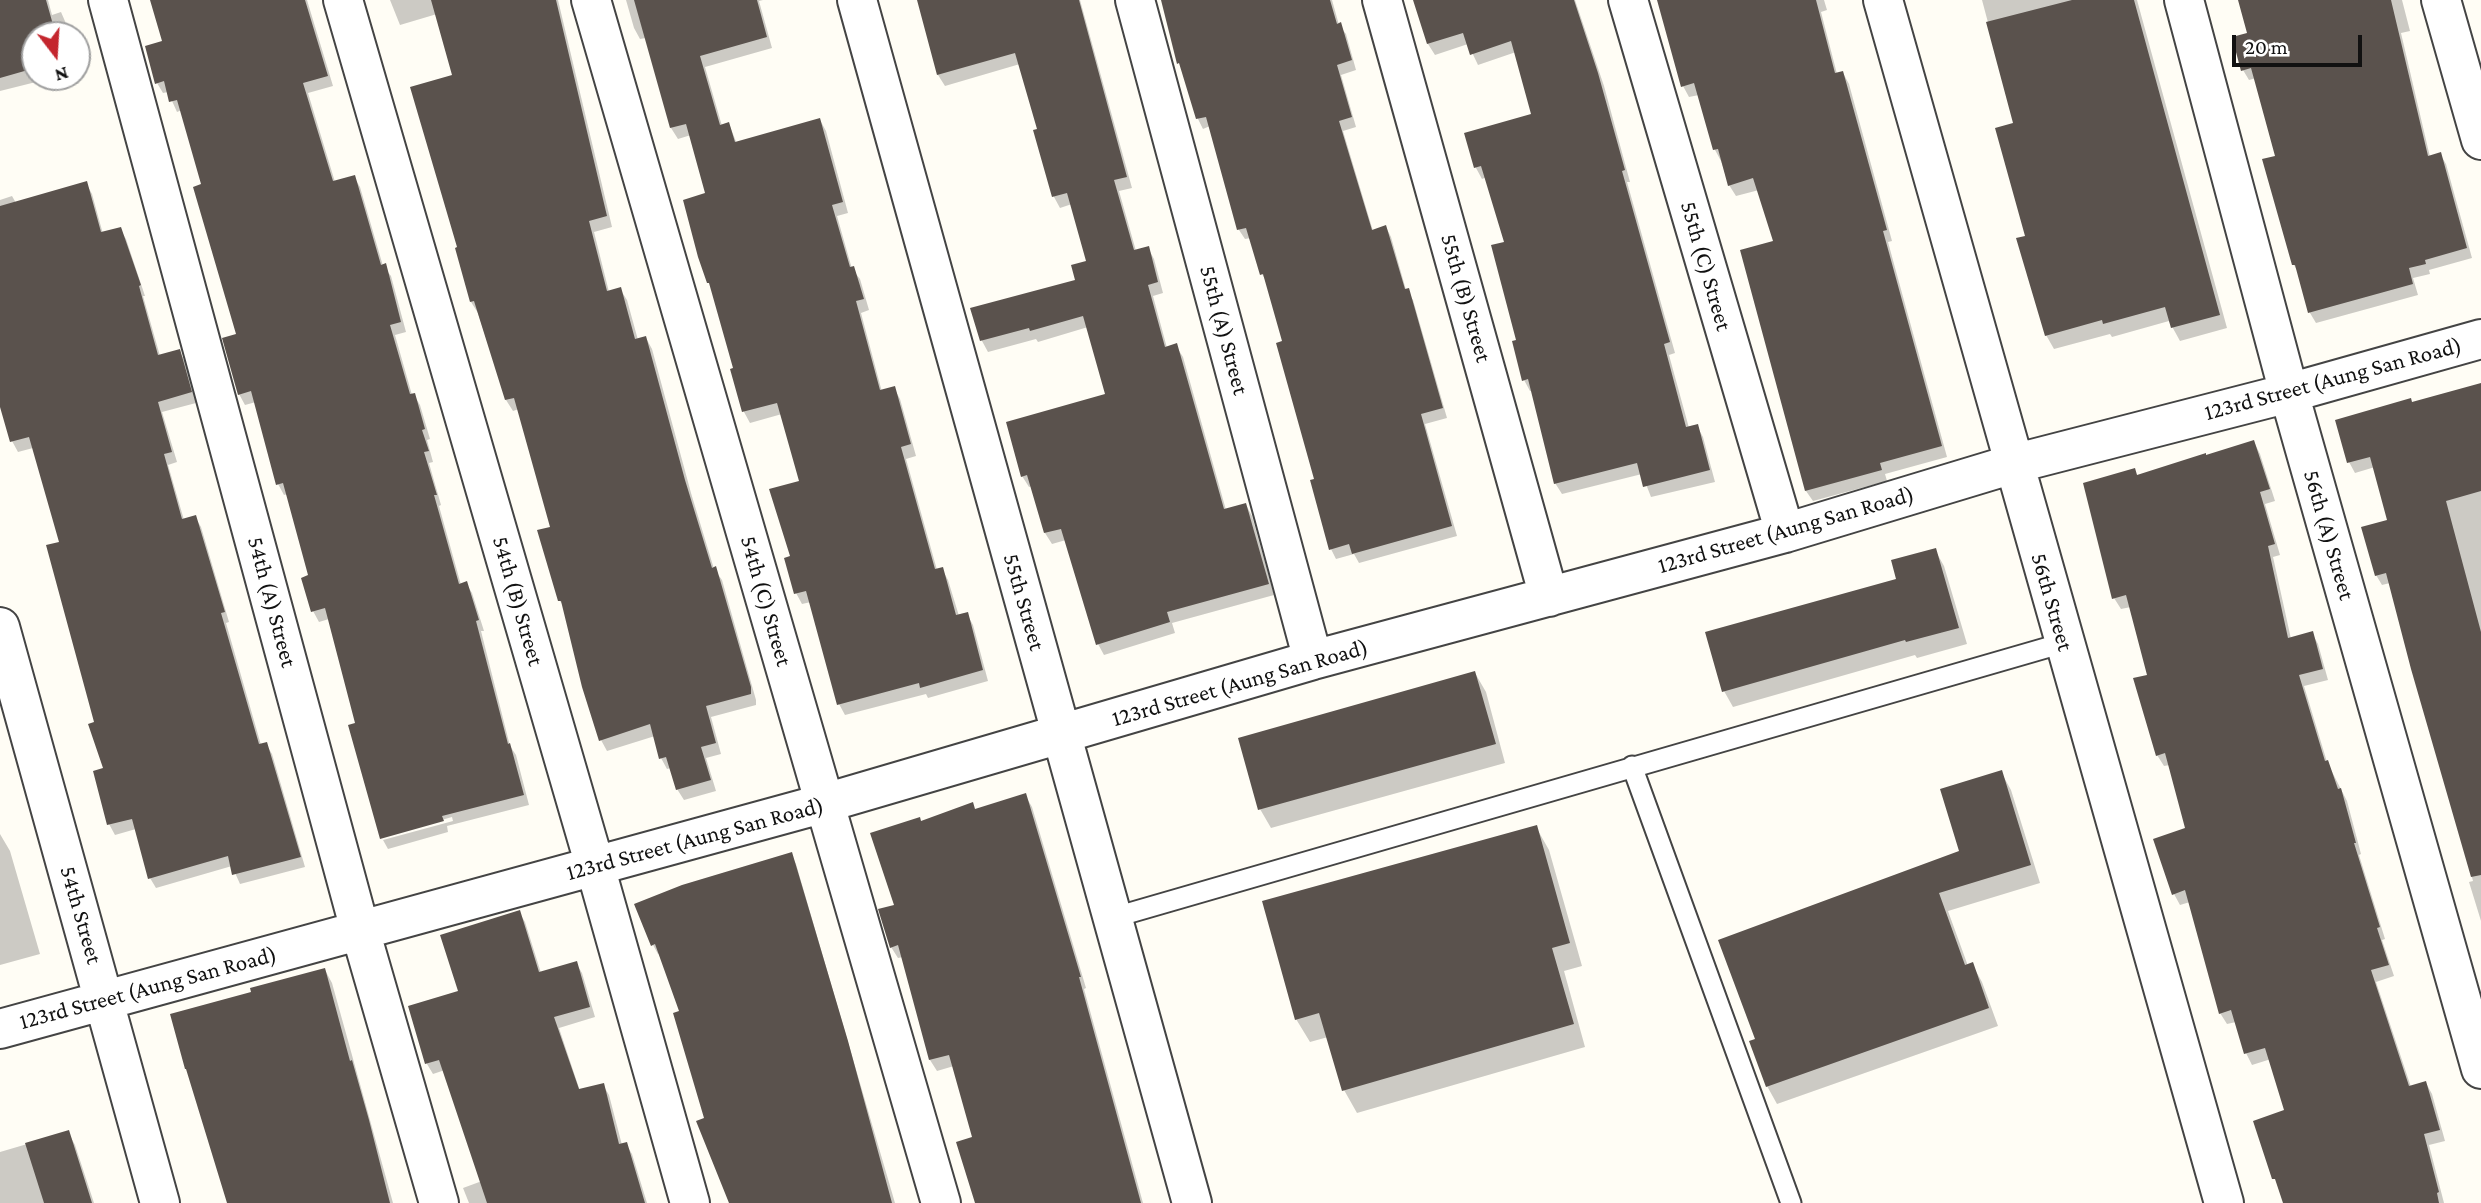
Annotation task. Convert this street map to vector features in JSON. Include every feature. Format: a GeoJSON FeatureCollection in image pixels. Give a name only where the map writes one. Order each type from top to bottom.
{"type":"FeatureCollection","features":[{"type":"Feature","properties":{"kind":"street","name":"54th (A) Street"},"geometry":{"type":"LineString","coordinates":[[108,0],[360,930],[439,1203]]}},
{"type":"Feature","properties":{"kind":"street","name":"54th (B) Street"},"geometry":{"type":"LineString","coordinates":[[342,0],[595,866],[690,1203]]}},
{"type":"Feature","properties":{"kind":"street","name":"54th (C) Street"},"geometry":{"type":"LineString","coordinates":[[591,0],[941,1203]]}},
{"type":"Feature","properties":{"kind":"street","name":"55th Street"},"geometry":{"type":"LineString","coordinates":[[857,0],[1192,1203]]}},
{"type":"Feature","properties":{"kind":"street","name":"55th (A) Street"},"geometry":{"type":"LineString","coordinates":[[1135,0],[1313,660]]}},
{"type":"Feature","properties":{"kind":"street","name":"55th (B) Street"},"geometry":{"type":"LineString","coordinates":[[1382,0],[1549,597]]}},
{"type":"Feature","properties":{"kind":"street","name":"55th (C) Street"},"geometry":{"type":"LineString","coordinates":[[1628,0],[1784,533]]}},
{"type":"Feature","properties":{"kind":"street","name":"56th Street"},"geometry":{"type":"LineString","coordinates":[[1883,0],[2063,643],[2224,1203]]}},
{"type":"Feature","properties":{"kind":"street","name":"56th (A) Street"},"geometry":{"type":"LineString","coordinates":[[2184,0],[2289,393],[2481,1069]]}},
{"type":"Feature","properties":{"kind":"street"},"geometry":{"type":"LineString","coordinates":[[2441,0],[2481,141]]}},
{"type":"Feature","properties":{"kind":"street","name":"123rd Street (Aung San Road)"},"geometry":{"type":"LineString","coordinates":[[0,1029],[825,803],[1313,660],[1784,533],[2013,464],[2289,393],[2481,339]]}},
{"type":"Feature","properties":{"kind":"street","name":"54th Street"},"geometry":{"type":"LineString","coordinates":[[0,627],[160,1203]]}},
{"type":"Feature","properties":{"kind":"lane"},"geometry":{"type":"LineString","coordinates":[[1112,918],[2063,643]]}},
{"type":"Feature","properties":{"kind":"lane"},"geometry":{"type":"LineString","coordinates":[[1632,766],[1791,1203]]}},
{"type":"Feature","properties":{"kind":"building"},"geometry":{"type":"Polygon","coordinates":[[[0,0],[46,0],[52,21],[21,21],[21,72],[0,78],[0,0]]]}},
{"type":"Feature","properties":{"kind":"building"},"geometry":{"type":"Polygon","coordinates":[[[150,0],[305,0],[328,76],[303,83],[333,181],[355,175],[381,265],[386,263],[401,322],[390,325],[410,394],[415,393],[425,429],[422,430],[429,451],[424,452],[437,495],[434,495],[459,584],[467,581],[479,620],[476,621],[524,795],[442,816],[444,821],[380,839],[348,725],[355,723],[325,608],[311,612],[301,578],[308,575],[283,483],[276,485],[251,391],[238,395],[222,338],[236,334],[193,187],[201,184],[177,100],[169,102],[164,81],[155,84],[145,46],[162,41],[150,0]]]}},
{"type":"Feature","properties":{"kind":"building"},"geometry":{"type":"Polygon","coordinates":[[[431,0],[556,0],[607,216],[589,221],[607,291],[621,287],[635,339],[646,336],[685,480],[712,568],[716,566],[751,687],[751,694],[706,706],[716,743],[701,747],[711,780],[676,790],[666,757],[659,759],[650,724],[599,741],[582,687],[561,601],[558,601],[537,530],[550,527],[514,398],[505,400],[474,301],[470,302],[455,248],[457,247],[410,87],[452,75],[431,0]]]}},
{"type":"Feature","properties":{"kind":"building"},"geometry":{"type":"Polygon","coordinates":[[[634,0],[757,0],[767,37],[700,56],[720,125],[729,122],[735,142],[820,118],[843,202],[832,205],[850,267],[854,266],[864,299],[856,301],[880,390],[895,386],[911,444],[901,447],[935,569],[943,567],[956,615],[968,612],[983,670],[920,688],[919,683],[837,705],[806,591],[794,594],[784,558],[790,556],[769,489],[799,481],[777,403],[742,412],[730,369],[733,368],[683,200],[705,193],[686,124],[670,128],[634,0]]]}},
{"type":"Feature","properties":{"kind":"building"},"geometry":{"type":"Polygon","coordinates":[[[917,0],[1079,0],[1127,177],[1114,180],[1134,250],[1149,246],[1158,282],[1148,285],[1165,347],[1177,343],[1224,509],[1246,503],[1269,584],[1167,612],[1170,622],[1096,645],[1061,529],[1044,533],[1027,475],[1021,477],[1006,422],[1105,394],[1083,316],[980,341],[970,308],[1075,280],[1071,265],[1086,261],[1067,193],[1052,197],[1033,130],[1037,129],[1015,53],[937,75],[917,0]]]}},
{"type":"Feature","properties":{"kind":"building"},"geometry":{"type":"Polygon","coordinates":[[[1161,0],[1330,0],[1337,24],[1341,22],[1352,60],[1337,65],[1352,117],[1339,121],[1372,230],[1386,225],[1405,289],[1409,288],[1443,408],[1421,414],[1452,526],[1352,554],[1349,544],[1329,550],[1310,480],[1314,479],[1276,343],[1282,341],[1263,274],[1260,275],[1246,228],[1237,230],[1206,117],[1196,119],[1179,63],[1177,64],[1161,0]]]}},
{"type":"Feature","properties":{"kind":"building"},"geometry":{"type":"Polygon","coordinates":[[[1413,0],[1574,0],[1625,170],[1622,171],[1670,342],[1664,344],[1686,427],[1698,424],[1710,470],[1643,487],[1637,463],[1554,484],[1528,379],[1522,381],[1512,341],[1516,340],[1491,245],[1504,242],[1481,166],[1474,168],[1464,133],[1531,114],[1511,41],[1470,55],[1463,33],[1427,44],[1413,0]]]}},
{"type":"Feature","properties":{"kind":"building"},"geometry":{"type":"Polygon","coordinates":[[[1657,0],[1816,0],[1835,73],[1843,71],[1887,230],[1883,231],[1942,446],[1880,463],[1882,470],[1805,491],[1740,250],[1773,241],[1753,178],[1728,186],[1718,149],[1713,150],[1694,83],[1681,87],[1657,0]]]}},
{"type":"Feature","properties":{"kind":"building"},"geometry":{"type":"Polygon","coordinates":[[[2072,0],[2134,0],[2220,315],[2171,328],[2165,307],[2103,324],[2102,320],[2045,336],[2016,238],[2025,236],[1995,128],[2013,123],[1986,22],[2072,0]]]}},
{"type":"Feature","properties":{"kind":"building"},"geometry":{"type":"Polygon","coordinates":[[[2238,0],[2391,0],[2428,156],[2441,152],[2467,248],[2425,260],[2426,264],[2409,268],[2413,284],[2308,313],[2262,159],[2275,156],[2251,68],[2241,71],[2232,37],[2247,33],[2238,0]]]}},
{"type":"Feature","properties":{"kind":"building"},"geometry":{"type":"Polygon","coordinates":[[[87,181],[101,232],[121,227],[141,285],[139,286],[158,355],[180,349],[192,392],[158,402],[172,452],[164,454],[182,519],[196,515],[225,612],[221,613],[259,744],[267,742],[301,857],[232,875],[228,856],[148,879],[132,819],[107,825],[93,771],[103,768],[88,724],[94,722],[46,545],[59,542],[29,437],[10,442],[0,407],[0,206],[87,181]]]}},
{"type":"Feature","properties":{"kind":"building"},"geometry":{"type":"Polygon","coordinates":[[[2481,383],[2481,491],[2446,501],[2481,632],[2481,875],[2471,877],[2386,573],[2375,576],[2361,527],[2387,520],[2370,457],[2347,463],[2335,420],[2411,398],[2412,402],[2481,383]]]}},
{"type":"Feature","properties":{"kind":"building"},"geometry":{"type":"Polygon","coordinates":[[[2254,440],[2270,489],[2260,492],[2275,544],[2268,546],[2288,638],[2313,631],[2323,669],[2299,675],[2325,761],[2328,760],[2338,789],[2341,788],[2389,965],[2371,970],[2409,1086],[2426,1081],[2440,1130],[2424,1134],[2439,1192],[2439,1203],[2283,1203],[2253,1121],[2284,1110],[2265,1048],[2244,1054],[2231,1010],[2219,1014],[2185,890],[2172,895],[2153,839],[2185,828],[2165,753],[2156,756],[2133,678],[2147,675],[2126,595],[2112,599],[2083,483],[2135,468],[2137,475],[2254,440]]]}},
{"type":"Feature","properties":{"kind":"building"},"geometry":{"type":"Polygon","coordinates":[[[1936,548],[1959,628],[1906,642],[1905,640],[1722,692],[1705,632],[1896,579],[1891,560],[1936,548]]]}},
{"type":"Feature","properties":{"kind":"building"},"geometry":{"type":"Polygon","coordinates":[[[1475,671],[1496,744],[1258,810],[1238,738],[1475,671]]]}},
{"type":"Feature","properties":{"kind":"building"},"geometry":{"type":"Polygon","coordinates":[[[2002,770],[2031,865],[1939,893],[1965,965],[1973,962],[1989,1008],[1766,1087],[1749,1041],[1755,1039],[1718,940],[1959,851],[1940,789],[2002,770]]]}},
{"type":"Feature","properties":{"kind":"building"},"geometry":{"type":"Polygon","coordinates":[[[1026,793],[1081,977],[1141,1203],[975,1203],[956,1142],[972,1137],[949,1055],[929,1060],[898,945],[890,948],[878,909],[894,905],[870,833],[920,817],[921,821],[973,802],[975,809],[1026,793]]]}},
{"type":"Feature","properties":{"kind":"building"},"geometry":{"type":"Polygon","coordinates":[[[1537,825],[1570,943],[1552,948],[1574,1024],[1342,1091],[1319,1013],[1295,1020],[1262,901],[1537,825]]]}},
{"type":"Feature","properties":{"kind":"building"},"geometry":{"type":"Polygon","coordinates":[[[792,852],[892,1203],[729,1203],[696,1121],[704,1118],[673,1013],[679,1011],[655,944],[651,946],[634,904],[682,885],[792,852]]]}},
{"type":"Feature","properties":{"kind":"building"},"geometry":{"type":"Polygon","coordinates":[[[520,910],[539,972],[577,961],[590,1007],[554,1017],[579,1089],[604,1083],[619,1144],[627,1142],[645,1203],[487,1203],[439,1060],[425,1064],[408,1006],[458,991],[440,935],[520,910]]]}},
{"type":"Feature","properties":{"kind":"building"},"geometry":{"type":"Polygon","coordinates":[[[325,968],[390,1203],[227,1203],[170,1014],[251,992],[250,988],[325,968]]]}},
{"type":"Feature","properties":{"kind":"building"},"geometry":{"type":"Polygon","coordinates":[[[69,1130],[92,1203],[44,1203],[25,1143],[69,1130]]]}}]}
